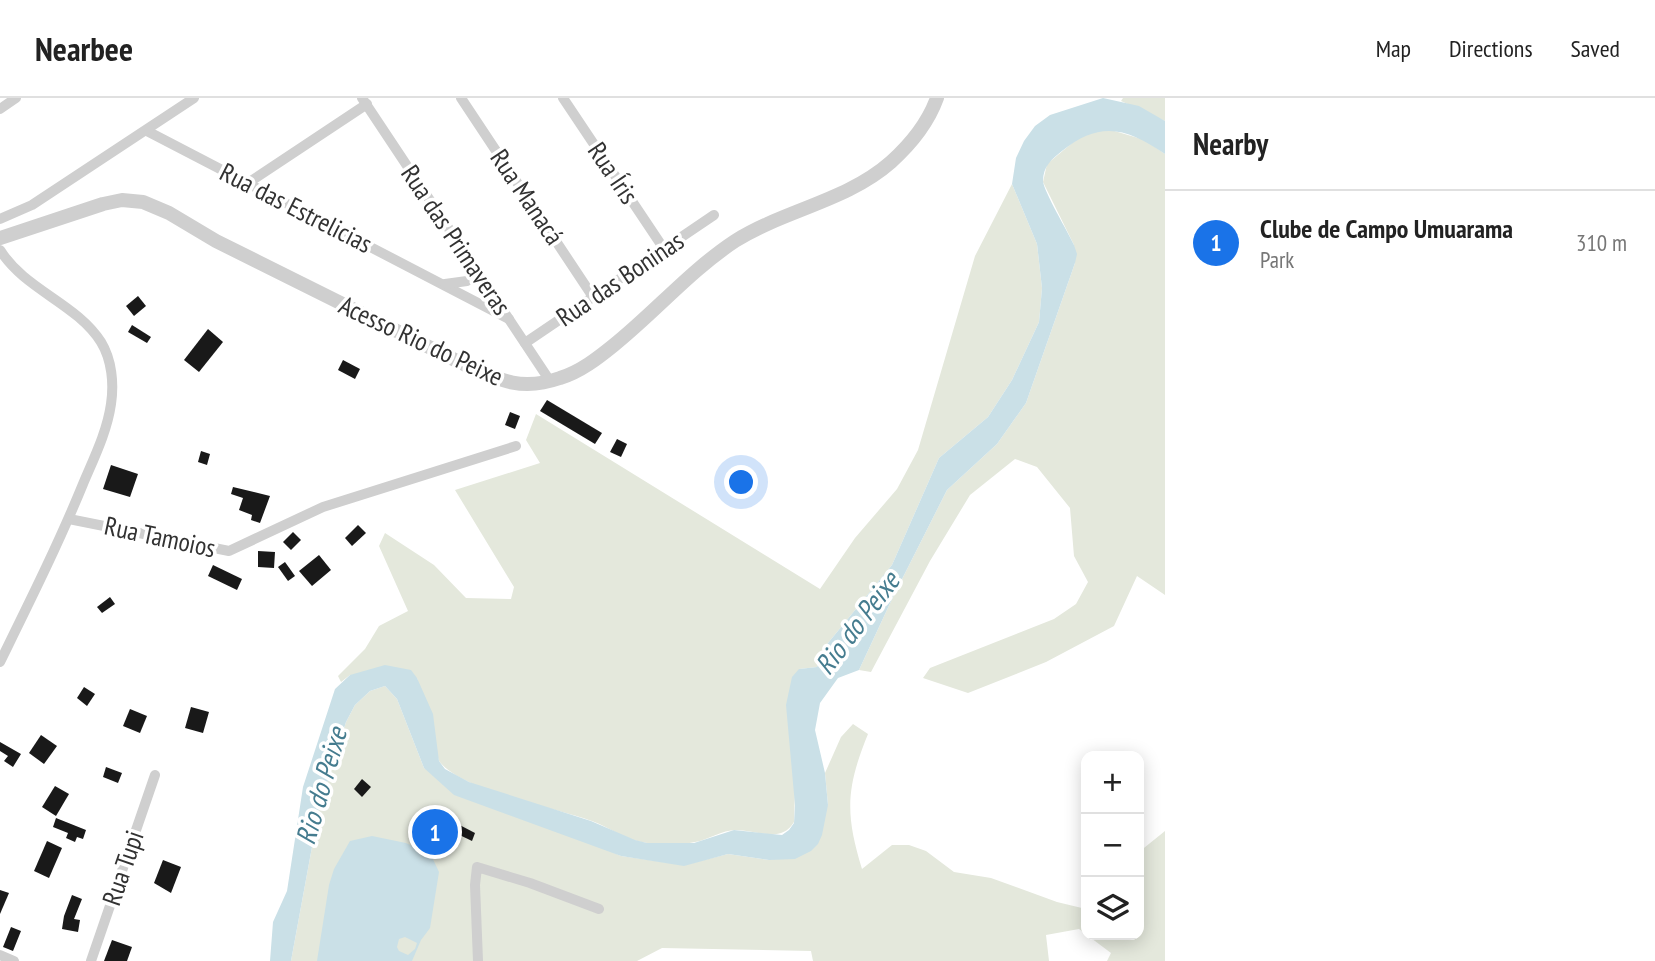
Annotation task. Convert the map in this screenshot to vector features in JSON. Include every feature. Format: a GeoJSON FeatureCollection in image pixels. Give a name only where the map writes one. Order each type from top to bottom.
{"type":"FeatureCollection","features":[{"type":"Feature","properties":{"kind":"street"},"geometry":{"type":"LineString","coordinates":[[0,109],[16,98]]}},
{"type":"Feature","properties":{"kind":"street"},"geometry":{"type":"LineString","coordinates":[[0,219],[32,205],[194,98]]}},
{"type":"Feature","properties":{"kind":"street","name":"Rua Manacá"},"geometry":{"type":"LineString","coordinates":[[461,98],[593,297]]}},
{"type":"Feature","properties":{"kind":"street","name":"Rua Íris"},"geometry":{"type":"LineString","coordinates":[[563,98],[664,249]]}},
{"type":"Feature","properties":{"kind":"street","name":"Acesso Rio do Peixe"},"geometry":{"type":"LineString","coordinates":[[0,238],[103,204],[122,200],[143,202],[169,213],[216,241],[491,376],[522,386],[571,374],[599,357],[736,241],[846,190],[890,163],[914,139],[931,114],[937,98]]}},
{"type":"Feature","properties":{"kind":"street"},"geometry":{"type":"LineString","coordinates":[[248,183],[364,101]]}},
{"type":"Feature","properties":{"kind":"street","name":"Rua das Primaveras"},"geometry":{"type":"LineString","coordinates":[[364,101],[551,381]]}},
{"type":"Feature","properties":{"kind":"street","name":"Rua das Estrelicias"},"geometry":{"type":"LineString","coordinates":[[146,131],[509,319]]}},
{"type":"Feature","properties":{"kind":"street","name":"Rua das Boninas"},"geometry":{"type":"LineString","coordinates":[[525,343],[714,215]]}},
{"type":"Feature","properties":{"kind":"street"},"geometry":{"type":"LineString","coordinates":[[0,250],[13,267],[94,332],[104,345],[109,360],[112,374],[111,404],[104,432],[69,519]]}},
{"type":"Feature","properties":{"kind":"street"},"geometry":{"type":"LineString","coordinates":[[445,284],[467,281],[479,274]]}},
{"type":"Feature","properties":{"kind":"street","name":"Rua Tamoios"},"geometry":{"type":"LineString","coordinates":[[0,662],[69,519],[229,551],[332,503],[516,446]]}},
{"type":"Feature","properties":{"kind":"street","name":"Rua Tupi"},"geometry":{"type":"LineString","coordinates":[[91,961],[155,775]]}},
{"type":"Feature","properties":{"kind":"street"},"geometry":{"type":"LineString","coordinates":[[478,961],[475,885],[477,867],[530,883],[599,909]]}},
{"type":"Feature","properties":{"kind":"street"},"geometry":{"type":"LineString","coordinates":[[0,955],[14,961]]}},
{"type":"Feature","properties":{"kind":"shaded area"},"geometry":{"type":"Polygon","coordinates":[[[1123,98],[1165,98],[1165,121],[1121,101],[1123,98]]]}},
{"type":"Feature","properties":{"kind":"shaded area"},"geometry":{"type":"Polygon","coordinates":[[[1111,130],[1145,140],[1165,154],[1165,595],[1137,576],[1114,626],[1046,662],[968,693],[923,678],[930,668],[1054,619],[1076,604],[1088,582],[1074,556],[1070,508],[1037,467],[1015,459],[970,495],[930,561],[871,672],[859,670],[947,490],[997,444],[1026,403],[1075,263],[1074,245],[1043,182],[1047,164],[1077,139],[1094,131],[1111,130]]]}},
{"type":"Feature","properties":{"kind":"shaded area"},"geometry":{"type":"Polygon","coordinates":[[[1012,184],[1037,244],[1042,288],[1039,322],[1012,380],[988,417],[939,458],[892,565],[828,643],[817,667],[799,669],[794,822],[789,829],[775,834],[731,830],[684,844],[633,840],[592,821],[488,790],[451,772],[439,761],[417,678],[350,675],[341,682],[338,676],[365,649],[379,626],[408,611],[379,546],[385,533],[434,565],[466,598],[511,599],[514,587],[455,490],[540,463],[526,440],[536,414],[820,589],[855,538],[897,489],[918,450],[975,256],[1012,184]]]}},
{"type":"Feature","properties":{"kind":"shaded area"},"geometry":{"type":"Polygon","coordinates":[[[385,686],[397,699],[424,768],[621,856],[684,865],[728,854],[769,860],[828,805],[825,773],[841,737],[853,724],[868,734],[855,770],[850,801],[856,849],[862,869],[892,845],[909,845],[926,851],[954,872],[991,878],[1081,908],[1081,930],[1046,935],[1049,961],[813,961],[811,951],[662,948],[637,961],[291,961],[319,809],[346,722],[355,705],[370,691],[385,686]]]}},
{"type":"Feature","properties":{"kind":"shaded area"},"geometry":{"type":"Polygon","coordinates":[[[1165,831],[1165,961],[1107,961],[1111,953],[1094,940],[1144,940],[1144,848],[1165,831]]]}},
{"type":"Feature","properties":{"kind":"water","name":"Rio do Peixe"},"geometry":{"type":"Polygon","coordinates":[[[1103,98],[1139,106],[1165,121],[1165,154],[1126,133],[1101,131],[1076,141],[1046,167],[1044,186],[1074,245],[1077,254],[1075,263],[1026,403],[997,444],[947,490],[859,670],[838,678],[820,703],[815,730],[825,773],[828,805],[818,844],[795,859],[769,860],[728,854],[684,866],[621,856],[454,795],[424,768],[397,699],[385,686],[370,691],[355,705],[346,722],[319,809],[291,961],[270,961],[273,922],[287,891],[303,787],[335,689],[350,675],[385,665],[411,670],[417,678],[433,714],[439,761],[445,769],[469,782],[591,821],[647,843],[694,843],[734,830],[782,835],[789,830],[794,823],[795,805],[786,705],[792,677],[799,669],[817,667],[828,643],[892,565],[939,458],[988,417],[1012,380],[1039,322],[1042,288],[1037,244],[1012,184],[1016,158],[1035,126],[1050,115],[1103,98]]]}},
{"type":"Feature","properties":{"kind":"water"},"geometry":{"type":"Polygon","coordinates":[[[372,836],[406,843],[431,855],[439,872],[430,928],[421,940],[412,961],[317,961],[329,885],[334,869],[350,841],[372,836]],[[405,937],[399,939],[397,947],[408,955],[417,943],[405,937]]]}},
{"type":"Feature","properties":{"kind":"building"},"geometry":{"type":"Polygon","coordinates":[[[138,296],[146,306],[134,316],[126,306],[138,296]]]}},
{"type":"Feature","properties":{"kind":"building"},"geometry":{"type":"Polygon","coordinates":[[[132,325],[151,337],[147,343],[128,332],[132,325]]]}},
{"type":"Feature","properties":{"kind":"building"},"geometry":{"type":"Polygon","coordinates":[[[208,329],[223,342],[199,372],[184,360],[208,329]]]}},
{"type":"Feature","properties":{"kind":"building"},"geometry":{"type":"Polygon","coordinates":[[[343,360],[360,369],[355,379],[338,370],[343,360]]]}},
{"type":"Feature","properties":{"kind":"building"},"geometry":{"type":"Polygon","coordinates":[[[547,400],[602,433],[595,444],[540,411],[547,400]]]}},
{"type":"Feature","properties":{"kind":"building"},"geometry":{"type":"Polygon","coordinates":[[[510,412],[520,416],[515,429],[505,425],[510,412]]]}},
{"type":"Feature","properties":{"kind":"building"},"geometry":{"type":"Polygon","coordinates":[[[617,439],[627,444],[621,457],[610,452],[617,439]]]}},
{"type":"Feature","properties":{"kind":"building"},"geometry":{"type":"Polygon","coordinates":[[[201,451],[210,454],[207,465],[198,462],[201,451]]]}},
{"type":"Feature","properties":{"kind":"building"},"geometry":{"type":"Polygon","coordinates":[[[111,465],[138,474],[130,497],[103,489],[111,465]]]}},
{"type":"Feature","properties":{"kind":"building"},"geometry":{"type":"Polygon","coordinates":[[[233,487],[270,496],[260,523],[251,520],[252,515],[239,510],[243,498],[231,494],[233,487]]]}},
{"type":"Feature","properties":{"kind":"building"},"geometry":{"type":"Polygon","coordinates":[[[358,525],[366,533],[352,546],[345,538],[358,525]]]}},
{"type":"Feature","properties":{"kind":"building"},"geometry":{"type":"Polygon","coordinates":[[[293,532],[301,540],[291,550],[283,542],[293,532]]]}},
{"type":"Feature","properties":{"kind":"building"},"geometry":{"type":"Polygon","coordinates":[[[258,551],[275,552],[274,568],[258,567],[258,551]]]}},
{"type":"Feature","properties":{"kind":"building"},"geometry":{"type":"Polygon","coordinates":[[[319,555],[331,570],[312,586],[299,571],[319,555]]]}},
{"type":"Feature","properties":{"kind":"building"},"geometry":{"type":"Polygon","coordinates":[[[285,562],[295,576],[288,581],[278,567],[285,562]]]}},
{"type":"Feature","properties":{"kind":"building"},"geometry":{"type":"Polygon","coordinates":[[[213,565],[242,579],[237,590],[208,576],[213,565]]]}},
{"type":"Feature","properties":{"kind":"building"},"geometry":{"type":"Polygon","coordinates":[[[110,597],[115,604],[102,613],[97,607],[110,597]]]}},
{"type":"Feature","properties":{"kind":"building"},"geometry":{"type":"Polygon","coordinates":[[[84,687],[95,694],[87,706],[77,698],[84,687]]]}},
{"type":"Feature","properties":{"kind":"building"},"geometry":{"type":"Polygon","coordinates":[[[191,707],[209,712],[203,733],[185,728],[191,707]]]}},
{"type":"Feature","properties":{"kind":"building"},"geometry":{"type":"Polygon","coordinates":[[[130,709],[147,716],[140,733],[123,726],[130,709]]]}},
{"type":"Feature","properties":{"kind":"building"},"geometry":{"type":"Polygon","coordinates":[[[41,735],[57,746],[44,764],[29,753],[41,735]]]}},
{"type":"Feature","properties":{"kind":"building"},"geometry":{"type":"Polygon","coordinates":[[[0,742],[21,754],[13,767],[4,761],[8,756],[0,751],[0,742]]]}},
{"type":"Feature","properties":{"kind":"building"},"geometry":{"type":"Polygon","coordinates":[[[106,767],[122,773],[118,783],[103,777],[106,767]]]}},
{"type":"Feature","properties":{"kind":"building"},"geometry":{"type":"Polygon","coordinates":[[[362,779],[371,787],[362,797],[354,789],[362,779]]]}},
{"type":"Feature","properties":{"kind":"building"},"geometry":{"type":"Polygon","coordinates":[[[55,786],[69,794],[56,816],[42,807],[55,786]]]}},
{"type":"Feature","properties":{"kind":"building"},"geometry":{"type":"Polygon","coordinates":[[[56,818],[86,830],[83,839],[77,837],[75,842],[66,838],[68,833],[53,827],[56,818]]]}},
{"type":"Feature","properties":{"kind":"building"},"geometry":{"type":"Polygon","coordinates":[[[450,820],[475,833],[472,841],[445,828],[450,820]]]}},
{"type":"Feature","properties":{"kind":"building"},"geometry":{"type":"Polygon","coordinates":[[[47,841],[62,848],[49,878],[34,871],[47,841]]]}},
{"type":"Feature","properties":{"kind":"building"},"geometry":{"type":"Polygon","coordinates":[[[163,860],[181,867],[171,893],[154,883],[163,860]]]}},
{"type":"Feature","properties":{"kind":"building"},"geometry":{"type":"Polygon","coordinates":[[[0,890],[9,893],[0,914],[0,890]]]}},
{"type":"Feature","properties":{"kind":"building"},"geometry":{"type":"Polygon","coordinates":[[[72,895],[82,899],[74,919],[80,920],[78,932],[62,929],[72,895]]]}},
{"type":"Feature","properties":{"kind":"building"},"geometry":{"type":"Polygon","coordinates":[[[11,927],[21,931],[13,951],[3,947],[11,927]]]}},
{"type":"Feature","properties":{"kind":"building"},"geometry":{"type":"Polygon","coordinates":[[[112,940],[132,947],[127,961],[104,961],[112,940]]]}},
{"type":"Feature","properties":{"kind":"place","name":"Clube de Campo Umuarama"},"geometry":{"type":"Point","coordinates":[435,832]}}]}
